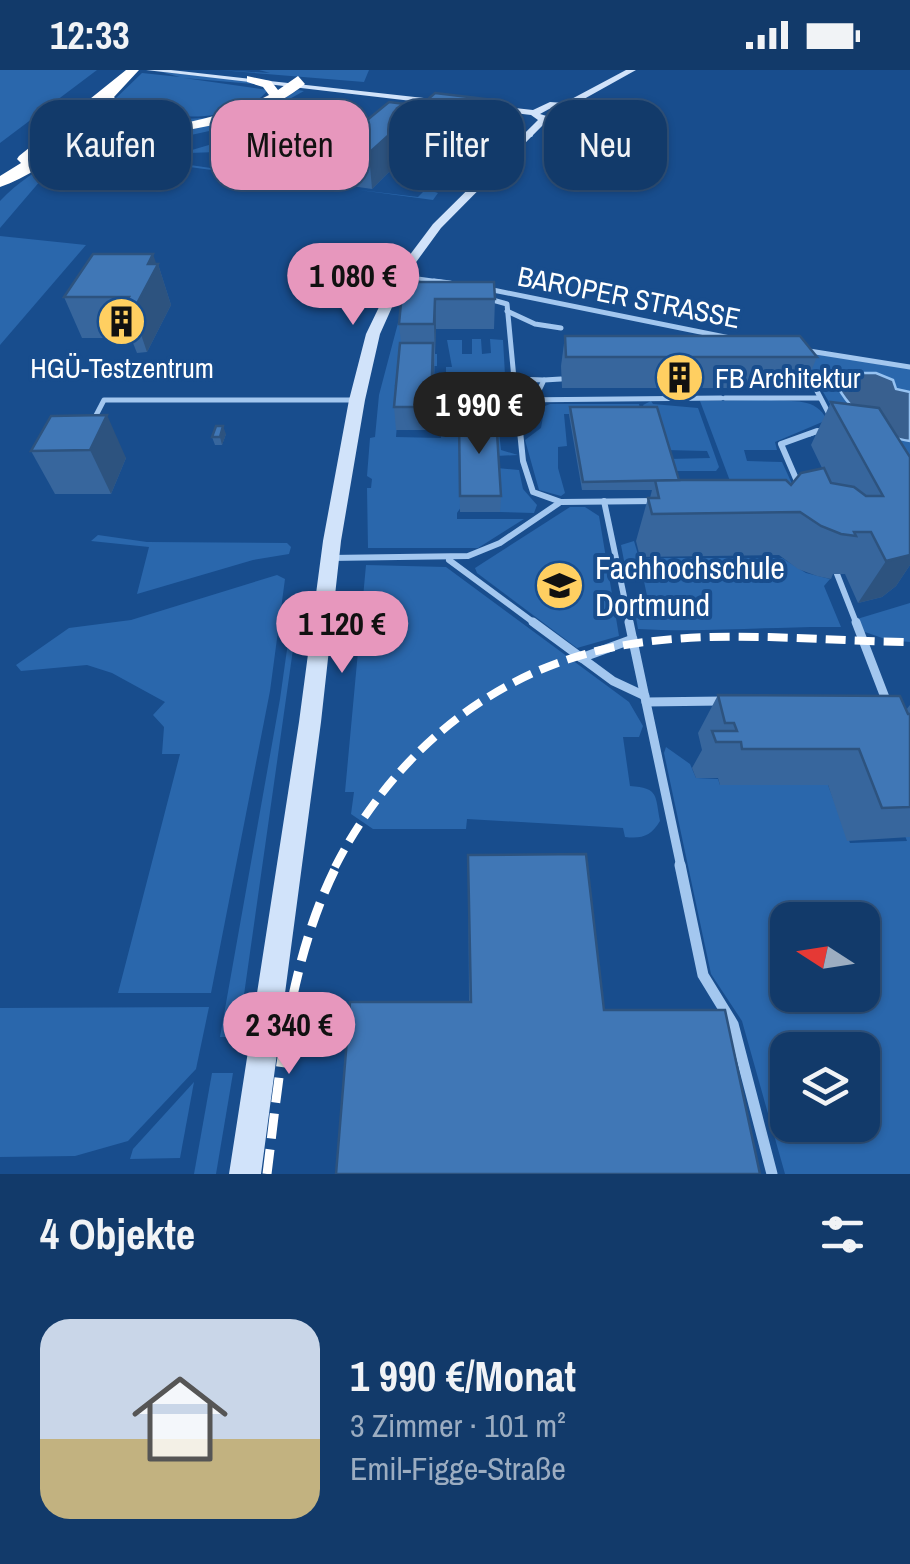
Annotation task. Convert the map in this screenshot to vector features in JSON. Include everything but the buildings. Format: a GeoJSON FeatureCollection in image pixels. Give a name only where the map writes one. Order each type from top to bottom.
{"type":"FeatureCollection","features":[{"type":"Feature","properties":{"kind":"highway"},"geometry":{"type":"LineString","coordinates":[[72,100],[134,70]]}},
{"type":"Feature","properties":{"kind":"highway"},"geometry":{"type":"LineString","coordinates":[[114,77],[108,94],[114,108],[160,120],[225,113],[295,82]]}},
{"type":"Feature","properties":{"kind":"highway"},"geometry":{"type":"LineString","coordinates":[[0,182],[114,77]]}},
{"type":"Feature","properties":{"kind":"highway"},"geometry":{"type":"LineString","coordinates":[[251,80],[267,84],[274,92]]}},
{"type":"Feature","properties":{"kind":"highway"},"geometry":{"type":"LineString","coordinates":[[0,182],[31,164],[88,144],[235,117],[278,98],[295,82]]}},
{"type":"Feature","properties":{"kind":"highway"},"geometry":{"type":"LineString","coordinates":[[10,149],[30,134]]}},
{"type":"Feature","properties":{"kind":"street"},"geometry":{"type":"LineString","coordinates":[[150,70],[295,82]]}},
{"type":"Feature","properties":{"kind":"street"},"geometry":{"type":"LineString","coordinates":[[195,70],[544,117]]}},
{"type":"Feature","properties":{"kind":"street"},"geometry":{"type":"LineString","coordinates":[[577,100],[632,70]]}},
{"type":"Feature","properties":{"kind":"street"},"geometry":{"type":"LineString","coordinates":[[587,100],[601,88]]}},
{"type":"Feature","properties":{"kind":"street"},"geometry":{"type":"LineString","coordinates":[[538,114],[544,112]]}},
{"type":"Feature","properties":{"kind":"street"},"geometry":{"type":"LineString","coordinates":[[524,142],[531,135],[538,114]]}},
{"type":"Feature","properties":{"kind":"street"},"geometry":{"type":"LineString","coordinates":[[244,1174],[330,558],[356,400],[400,276],[450,212],[473,190]]}},
{"type":"Feature","properties":{"kind":"lane"},"geometry":{"type":"LineString","coordinates":[[524,134],[531,135]]}},
{"type":"Feature","properties":{"kind":"lane"},"geometry":{"type":"LineString","coordinates":[[400,276],[463,285]]}},
{"type":"Feature","properties":{"kind":"lane","name":"BAROPER STRASSE"},"geometry":{"type":"LineString","coordinates":[[479,288],[743,340]]}},
{"type":"Feature","properties":{"kind":"lane"},"geometry":{"type":"LineString","coordinates":[[476,299],[504,301],[508,310],[523,460],[533,492],[560,502],[674,501]]}},
{"type":"Feature","properties":{"kind":"lane"},"geometry":{"type":"LineString","coordinates":[[508,310],[535,324],[561,328]]}},
{"type":"Feature","properties":{"kind":"lane"},"geometry":{"type":"LineString","coordinates":[[794,349],[910,367]]}},
{"type":"Feature","properties":{"kind":"lane"},"geometry":{"type":"LineString","coordinates":[[799,363],[832,425],[781,444],[806,500]]}},
{"type":"Feature","properties":{"kind":"lane"},"geometry":{"type":"LineString","coordinates":[[514,379],[561,379]]}},
{"type":"Feature","properties":{"kind":"lane"},"geometry":{"type":"LineString","coordinates":[[536,399],[544,380]]}},
{"type":"Feature","properties":{"kind":"lane"},"geometry":{"type":"LineString","coordinates":[[516,400],[820,398]]}},
{"type":"Feature","properties":{"kind":"lane"},"geometry":{"type":"LineString","coordinates":[[86,433],[104,400],[356,400]]}},
{"type":"Feature","properties":{"kind":"lane"},"geometry":{"type":"LineString","coordinates":[[449,560],[478,555],[560,502]]}},
{"type":"Feature","properties":{"kind":"lane"},"geometry":{"type":"LineString","coordinates":[[604,502],[703,975],[733,1024],[772,1174]]}},
{"type":"Feature","properties":{"kind":"lane"},"geometry":{"type":"LineString","coordinates":[[330,558],[434,556],[449,560],[612,681],[646,699],[739,701]]}},
{"type":"Feature","properties":{"kind":"lane"},"geometry":{"type":"LineString","coordinates":[[837,574],[887,700],[869,700]]}},
{"type":"Feature","properties":{"kind":"lane"},"geometry":{"type":"LineString","coordinates":[[582,658],[634,639]]}},
{"type":"Feature","properties":{"kind":"shaded area"},"geometry":{"type":"Polygon","coordinates":[[[0,70],[97,70],[57,100],[30,100],[30,120],[0,143],[0,70]]]}},
{"type":"Feature","properties":{"kind":"shaded area"},"geometry":{"type":"Polygon","coordinates":[[[219,70],[270,73],[259,70],[369,70],[364,82],[219,70]]]}},
{"type":"Feature","properties":{"kind":"shaded area"},"geometry":{"type":"Polygon","coordinates":[[[161,72],[251,81],[264,85],[184,78],[268,90],[257,100],[211,100],[211,115],[198,116],[191,116],[191,100],[116,98],[142,73],[180,77],[161,72]]]}},
{"type":"Feature","properties":{"kind":"shaded area"},"geometry":{"type":"Polygon","coordinates":[[[298,90],[304,91],[288,100],[279,100],[298,90]]]}},
{"type":"Feature","properties":{"kind":"shaded area"},"geometry":{"type":"Polygon","coordinates":[[[211,124],[211,131],[191,135],[191,128],[211,124]]]}},
{"type":"Feature","properties":{"kind":"shaded area"},"geometry":{"type":"Polygon","coordinates":[[[211,144],[211,152],[191,150],[211,144]]]}},
{"type":"Feature","properties":{"kind":"shaded area"},"geometry":{"type":"Polygon","coordinates":[[[30,176],[32,190],[0,228],[0,201],[30,176]]]}},
{"type":"Feature","properties":{"kind":"shaded area"},"geometry":{"type":"Polygon","coordinates":[[[358,190],[418,197],[429,190],[438,193],[433,200],[358,190]]]}},
{"type":"Feature","properties":{"kind":"shaded area"},"geometry":{"type":"Polygon","coordinates":[[[0,236],[86,245],[0,345],[0,236]]]}},
{"type":"Feature","properties":{"kind":"shaded area"},"geometry":{"type":"Polygon","coordinates":[[[403,304],[401,354],[437,354],[437,366],[401,366],[400,384],[394,386],[400,387],[396,437],[441,438],[441,414],[496,417],[496,385],[508,386],[515,435],[499,431],[501,450],[518,455],[496,456],[457,513],[457,519],[524,519],[478,548],[368,548],[370,438],[375,437],[379,395],[403,304]]]}},
{"type":"Feature","properties":{"kind":"shaded area"},"geometry":{"type":"Polygon","coordinates":[[[472,339],[481,339],[482,354],[491,353],[490,339],[503,340],[505,375],[446,376],[446,367],[452,367],[447,340],[462,340],[462,354],[472,354],[472,339]]]}},
{"type":"Feature","properties":{"kind":"shaded area"},"geometry":{"type":"Polygon","coordinates":[[[816,354],[910,369],[910,476],[836,414],[805,361],[816,354]]]}},
{"type":"Feature","properties":{"kind":"shaded area"},"geometry":{"type":"Polygon","coordinates":[[[847,373],[876,373],[893,380],[896,389],[910,392],[910,441],[887,434],[855,409],[834,378],[847,373]]]}},
{"type":"Feature","properties":{"kind":"shaded area"},"geometry":{"type":"Polygon","coordinates":[[[651,401],[698,408],[719,467],[716,471],[671,471],[668,459],[710,458],[707,451],[665,450],[643,405],[651,401]]]}},
{"type":"Feature","properties":{"kind":"shaded area"},"geometry":{"type":"Polygon","coordinates":[[[700,401],[810,404],[827,420],[775,442],[777,450],[744,450],[747,461],[782,462],[793,486],[730,481],[700,401]]]}},
{"type":"Feature","properties":{"kind":"shaded area"},"geometry":{"type":"Polygon","coordinates":[[[639,404],[641,414],[564,414],[567,446],[558,447],[558,468],[565,493],[561,496],[539,490],[525,440],[541,428],[545,406],[639,404]]]}},
{"type":"Feature","properties":{"kind":"shaded area"},"geometry":{"type":"Polygon","coordinates":[[[497,468],[519,470],[523,489],[537,505],[534,513],[500,512],[497,468]]]}},
{"type":"Feature","properties":{"kind":"shaded area"},"geometry":{"type":"Polygon","coordinates":[[[570,507],[585,507],[599,516],[619,636],[577,648],[475,568],[570,507]]]}},
{"type":"Feature","properties":{"kind":"shaded area"},"geometry":{"type":"Polygon","coordinates":[[[98,535],[147,542],[287,543],[291,547],[289,554],[253,560],[137,594],[149,547],[91,541],[98,535]]]}},
{"type":"Feature","properties":{"kind":"shaded area"},"geometry":{"type":"Polygon","coordinates":[[[634,541],[639,558],[782,558],[806,573],[830,579],[824,586],[841,627],[638,629],[634,606],[649,605],[642,572],[626,571],[621,545],[634,541]]]}},
{"type":"Feature","properties":{"kind":"shaded area"},"geometry":{"type":"Polygon","coordinates":[[[366,565],[446,567],[629,702],[643,726],[639,737],[623,737],[630,786],[654,794],[660,821],[653,830],[631,838],[625,837],[623,828],[467,819],[466,829],[373,829],[351,814],[354,792],[345,792],[366,565]]]}},
{"type":"Feature","properties":{"kind":"shaded area"},"geometry":{"type":"Polygon","coordinates":[[[277,575],[285,579],[270,691],[211,993],[118,993],[180,754],[162,754],[164,727],[153,715],[165,702],[112,673],[87,665],[21,671],[16,665],[69,628],[131,620],[277,575]]]}},
{"type":"Feature","properties":{"kind":"shaded area"},"geometry":{"type":"Polygon","coordinates":[[[295,593],[301,593],[238,1037],[220,1037],[280,699],[295,593]]]}},
{"type":"Feature","properties":{"kind":"shaded area"},"geometry":{"type":"Polygon","coordinates":[[[910,603],[910,642],[862,631],[857,619],[910,603]]]}},
{"type":"Feature","properties":{"kind":"shaded area"},"geometry":{"type":"Polygon","coordinates":[[[666,747],[690,764],[696,778],[718,779],[720,785],[828,785],[850,843],[907,841],[886,784],[910,797],[910,1174],[785,1174],[776,1142],[880,1142],[880,1032],[770,1032],[770,1121],[742,1021],[711,974],[664,753],[666,747]]]}},
{"type":"Feature","properties":{"kind":"shaded area"},"geometry":{"type":"Polygon","coordinates":[[[209,1007],[196,1069],[128,1141],[75,1156],[0,1157],[0,1008],[209,1007]]]}},
{"type":"Feature","properties":{"kind":"shaded area"},"geometry":{"type":"Polygon","coordinates":[[[212,1073],[233,1073],[216,1174],[194,1174],[212,1073]]]}},
{"type":"Feature","properties":{"kind":"shaded area"},"geometry":{"type":"Polygon","coordinates":[[[194,1082],[180,1158],[130,1159],[133,1149],[194,1082]]]}},
{"type":"Feature","properties":{"kind":"railway"},"geometry":{"type":"LineString","coordinates":[[335,867],[384,791],[446,728],[481,701],[561,662],[605,649],[680,638],[910,642]]}},
{"type":"Feature","properties":{"kind":"railway"},"geometry":{"type":"LineString","coordinates":[[267,1174],[297,977],[337,865]]}},
{"type":"Feature","properties":{"kind":"place","name":"HGÜ-Testzentrum"},"geometry":{"type":"Point","coordinates":[122,321]}},
{"type":"Feature","properties":{"kind":"place","name":"FB Architektur"},"geometry":{"type":"Point","coordinates":[680,378]}},
{"type":"Feature","properties":{"kind":"place","name":"Fachhochschule Dortmund"},"geometry":{"type":"Point","coordinates":[560,586]}}]}
